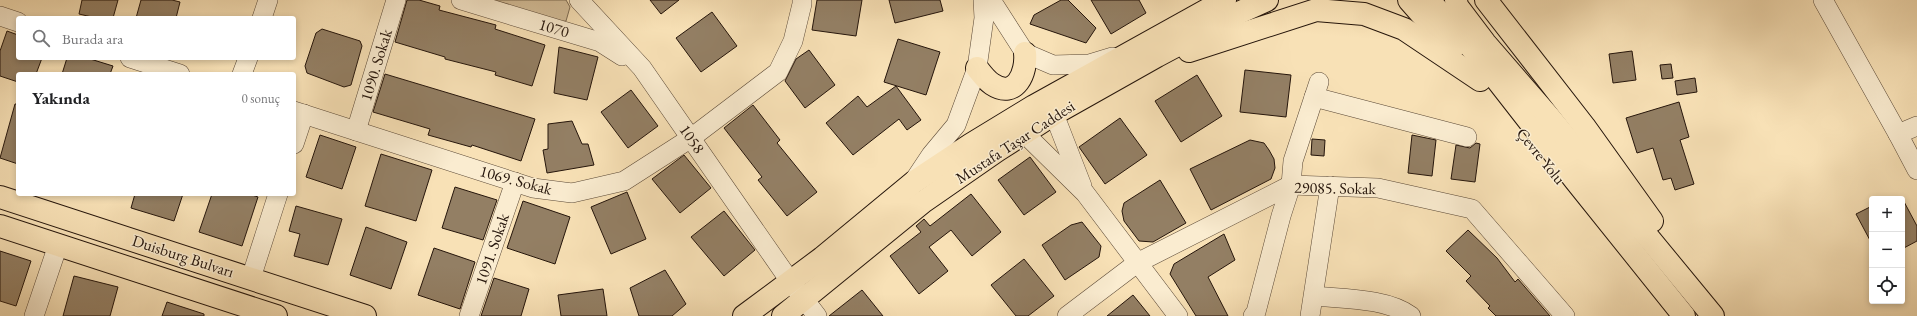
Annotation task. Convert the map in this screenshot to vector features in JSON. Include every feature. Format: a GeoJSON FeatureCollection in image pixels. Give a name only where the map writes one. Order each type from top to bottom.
{"type":"FeatureCollection","features":[{"type":"Feature","properties":{"kind":"main road"},"geometry":{"type":"LineString","coordinates":[[1167,32],[1208,0]]}},
{"type":"Feature","properties":{"kind":"main road","name":"Mustafa Taşar Caddesi"},"geometry":{"type":"LineString","coordinates":[[744,316],[796,289],[998,150],[1025,134],[1131,62],[1167,32],[1225,0]]}},
{"type":"Feature","properties":{"kind":"main road","name":"Mustafa Taşar Caddesi"},"geometry":{"type":"LineString","coordinates":[[783,316],[796,289],[822,258],[910,185],[970,145],[1034,106],[1267,0]]}},
{"type":"Feature","properties":{"kind":"main road"},"geometry":{"type":"LineString","coordinates":[[1456,0],[1457,6],[1485,42],[1550,118],[1713,316]]}},
{"type":"Feature","properties":{"kind":"main road"},"geometry":{"type":"LineString","coordinates":[[1486,0],[1584,126],[1656,226],[1724,316]]}},
{"type":"Feature","properties":{"kind":"main road"},"geometry":{"type":"LineString","coordinates":[[1417,3],[1434,6],[1476,53],[1684,316]]}},
{"type":"Feature","properties":{"kind":"main road","name":"Çevre Yolu"},"geometry":{"type":"LineString","coordinates":[[1417,3],[1668,316]]}},
{"type":"Feature","properties":{"kind":"main road"},"geometry":{"type":"LineString","coordinates":[[1131,62],[1204,46],[1316,10],[1364,14],[1404,29],[1480,80]]}},
{"type":"Feature","properties":{"kind":"main road"},"geometry":{"type":"LineString","coordinates":[[977,68],[992,84],[1002,88],[1012,87],[1019,82],[1024,73],[1026,62],[1025,53]]}},
{"type":"Feature","properties":{"kind":"main road","name":"Duisburg Bulvarı"},"geometry":{"type":"LineString","coordinates":[[0,197],[365,316]]}},
{"type":"Feature","properties":{"kind":"main road","name":"Duisburg Bulvarı"},"geometry":{"type":"LineString","coordinates":[[0,226],[245,311],[276,316]]}},
{"type":"Feature","properties":{"kind":"street"},"geometry":{"type":"LineString","coordinates":[[263,16],[268,0]]}},
{"type":"Feature","properties":{"kind":"street","name":"1090. Sokak"},"geometry":{"type":"LineString","coordinates":[[356,131],[396,0]]}},
{"type":"Feature","properties":{"kind":"street","name":"1070"},"geometry":{"type":"LineString","coordinates":[[460,0],[600,42],[642,68]]}},
{"type":"Feature","properties":{"kind":"street","name":"1058"},"geometry":{"type":"LineString","coordinates":[[579,0],[642,68],[796,289],[817,316]]}},
{"type":"Feature","properties":{"kind":"street","name":"1069. Sokak"},"geometry":{"type":"LineString","coordinates":[[299,112],[533,188],[572,193],[624,181],[691,138],[778,72],[793,41],[802,0]]}},
{"type":"Feature","properties":{"kind":"street"},"geometry":{"type":"LineString","coordinates":[[910,185],[931,155],[956,125],[977,68],[984,18],[983,0]]}},
{"type":"Feature","properties":{"kind":"street"},"geometry":{"type":"LineString","coordinates":[[991,0],[1025,53],[1053,65],[1131,62]]}},
{"type":"Feature","properties":{"kind":"street"},"geometry":{"type":"LineString","coordinates":[[1823,0],[1917,170]]}},
{"type":"Feature","properties":{"kind":"street"},"geometry":{"type":"LineString","coordinates":[[0,16],[16,21]]}},
{"type":"Feature","properties":{"kind":"street"},"geometry":{"type":"LineString","coordinates":[[136,60],[174,72]]}},
{"type":"Feature","properties":{"kind":"street"},"geometry":{"type":"LineString","coordinates":[[243,72],[247,60]]}},
{"type":"Feature","properties":{"kind":"street"},"geometry":{"type":"LineString","coordinates":[[1256,315],[1281,216],[1291,185],[1293,161],[1316,90],[1467,137]]}},
{"type":"Feature","properties":{"kind":"street"},"geometry":{"type":"LineString","coordinates":[[296,131],[299,112]]}},
{"type":"Feature","properties":{"kind":"street"},"geometry":{"type":"LineString","coordinates":[[1054,114],[1085,193]]}},
{"type":"Feature","properties":{"kind":"street"},"geometry":{"type":"LineString","coordinates":[[1898,134],[1917,126]]}},
{"type":"Feature","properties":{"kind":"street"},"geometry":{"type":"LineString","coordinates":[[1025,134],[1085,193],[1178,316]]}},
{"type":"Feature","properties":{"kind":"street","name":"1091. Sokak"},"geometry":{"type":"LineString","coordinates":[[469,316],[515,182]]}},
{"type":"Feature","properties":{"kind":"street","name":"29085. Sokak"},"geometry":{"type":"LineString","coordinates":[[1067,316],[1137,263],[1291,185],[1378,188],[1472,209],[1565,316]]}},
{"type":"Feature","properties":{"kind":"street"},"geometry":{"type":"LineString","coordinates":[[1310,316],[1330,186]]}},
{"type":"Feature","properties":{"kind":"street"},"geometry":{"type":"LineString","coordinates":[[250,278],[277,196]]}},
{"type":"Feature","properties":{"kind":"street"},"geometry":{"type":"LineString","coordinates":[[34,316],[58,245]]}},
{"type":"Feature","properties":{"kind":"street"},"geometry":{"type":"LineString","coordinates":[[1314,296],[1364,301],[1402,309],[1411,316]]}},
{"type":"Feature","properties":{"kind":"shaded area"},"geometry":{"type":"Polygon","coordinates":[[[492,0],[566,0],[570,7],[566,21],[558,22],[492,0]]]}},
{"type":"Feature","properties":{"kind":"building"},"geometry":{"type":"Polygon","coordinates":[[[82,0],[118,0],[114,16],[88,16],[79,14],[82,0]]]}},
{"type":"Feature","properties":{"kind":"building"},"geometry":{"type":"Polygon","coordinates":[[[141,0],[172,0],[180,2],[176,16],[137,16],[141,0]]]}},
{"type":"Feature","properties":{"kind":"building"},"geometry":{"type":"Polygon","coordinates":[[[407,0],[419,0],[440,6],[439,10],[496,25],[495,29],[545,45],[532,86],[495,75],[496,72],[445,59],[445,57],[395,42],[407,0]]]}},
{"type":"Feature","properties":{"kind":"building"},"geometry":{"type":"Polygon","coordinates":[[[650,0],[679,0],[661,14],[650,0]]]}},
{"type":"Feature","properties":{"kind":"building"},"geometry":{"type":"Polygon","coordinates":[[[817,0],[862,0],[856,36],[812,30],[817,0]]]}},
{"type":"Feature","properties":{"kind":"building"},"geometry":{"type":"Polygon","coordinates":[[[889,0],[940,0],[943,11],[895,23],[889,0]]]}},
{"type":"Feature","properties":{"kind":"building"},"geometry":{"type":"Polygon","coordinates":[[[1061,0],[1068,0],[1096,28],[1086,43],[1030,24],[1034,15],[1061,0]]]}},
{"type":"Feature","properties":{"kind":"building"},"geometry":{"type":"Polygon","coordinates":[[[1091,0],[1139,0],[1146,13],[1111,34],[1091,0]]]}},
{"type":"Feature","properties":{"kind":"building"},"geometry":{"type":"Polygon","coordinates":[[[712,12],[737,46],[701,72],[676,38],[712,12]]]}},
{"type":"Feature","properties":{"kind":"building"},"geometry":{"type":"Polygon","coordinates":[[[322,29],[360,41],[362,46],[351,85],[344,87],[307,73],[305,66],[316,33],[322,29]]]}},
{"type":"Feature","properties":{"kind":"building"},"geometry":{"type":"Polygon","coordinates":[[[7,31],[16,34],[16,60],[41,60],[37,72],[16,72],[16,81],[0,76],[0,51],[7,31]]]}},
{"type":"Feature","properties":{"kind":"building"},"geometry":{"type":"Polygon","coordinates":[[[898,39],[940,52],[926,95],[884,82],[898,39]]]}},
{"type":"Feature","properties":{"kind":"building"},"geometry":{"type":"Polygon","coordinates":[[[559,47],[598,57],[587,100],[554,93],[559,47]]]}},
{"type":"Feature","properties":{"kind":"building"},"geometry":{"type":"Polygon","coordinates":[[[809,50],[835,85],[805,108],[785,81],[796,59],[809,50]]]}},
{"type":"Feature","properties":{"kind":"building"},"geometry":{"type":"Polygon","coordinates":[[[1632,51],[1636,80],[1613,83],[1609,54],[1632,51]]]}},
{"type":"Feature","properties":{"kind":"building"},"geometry":{"type":"Polygon","coordinates":[[[66,60],[94,60],[113,66],[111,72],[63,72],[66,60]]]}},
{"type":"Feature","properties":{"kind":"building"},"geometry":{"type":"Polygon","coordinates":[[[1671,64],[1673,78],[1662,79],[1660,65],[1671,64]]]}},
{"type":"Feature","properties":{"kind":"building"},"geometry":{"type":"Polygon","coordinates":[[[1245,70],[1291,75],[1286,117],[1240,112],[1245,70]]]}},
{"type":"Feature","properties":{"kind":"building"},"geometry":{"type":"Polygon","coordinates":[[[385,74],[535,119],[521,161],[472,145],[471,147],[428,135],[430,129],[373,112],[385,74]]]}},
{"type":"Feature","properties":{"kind":"building"},"geometry":{"type":"Polygon","coordinates":[[[1197,75],[1222,116],[1181,142],[1155,101],[1197,75]]]}},
{"type":"Feature","properties":{"kind":"building"},"geometry":{"type":"Polygon","coordinates":[[[1695,78],[1697,92],[1677,95],[1675,81],[1695,78]]]}},
{"type":"Feature","properties":{"kind":"building"},"geometry":{"type":"Polygon","coordinates":[[[896,86],[921,120],[907,130],[899,119],[853,155],[826,123],[858,96],[867,107],[896,86]]]}},
{"type":"Feature","properties":{"kind":"building"},"geometry":{"type":"Polygon","coordinates":[[[631,90],[658,126],[628,148],[601,112],[631,90]]]}},
{"type":"Feature","properties":{"kind":"building"},"geometry":{"type":"Polygon","coordinates":[[[1679,102],[1689,137],[1680,140],[1694,184],[1675,190],[1671,178],[1663,180],[1653,148],[1637,153],[1626,118],[1679,102]]]}},
{"type":"Feature","properties":{"kind":"building"},"geometry":{"type":"Polygon","coordinates":[[[15,104],[16,104],[16,163],[0,158],[15,104]]]}},
{"type":"Feature","properties":{"kind":"building"},"geometry":{"type":"Polygon","coordinates":[[[753,105],[780,140],[777,143],[817,192],[787,216],[758,180],[762,177],[724,128],[753,105]]]}},
{"type":"Feature","properties":{"kind":"building"},"geometry":{"type":"Polygon","coordinates":[[[1120,118],[1147,155],[1105,184],[1079,147],[1120,118]]]}},
{"type":"Feature","properties":{"kind":"building"},"geometry":{"type":"Polygon","coordinates":[[[572,121],[582,144],[588,144],[594,165],[547,173],[543,150],[548,149],[548,124],[572,121]]]}},
{"type":"Feature","properties":{"kind":"building"},"geometry":{"type":"Polygon","coordinates":[[[320,135],[356,147],[342,189],[306,177],[320,135]]]}},
{"type":"Feature","properties":{"kind":"building"},"geometry":{"type":"Polygon","coordinates":[[[1412,135],[1436,140],[1432,176],[1408,173],[1412,135]]]}},
{"type":"Feature","properties":{"kind":"building"},"geometry":{"type":"Polygon","coordinates":[[[1312,139],[1325,140],[1324,156],[1311,155],[1312,139]]]}},
{"type":"Feature","properties":{"kind":"building"},"geometry":{"type":"Polygon","coordinates":[[[1250,140],[1264,143],[1274,159],[1275,168],[1271,179],[1211,210],[1190,169],[1250,140]]]}},
{"type":"Feature","properties":{"kind":"building"},"geometry":{"type":"Polygon","coordinates":[[[1476,143],[1480,144],[1475,182],[1451,179],[1456,145],[1470,148],[1476,143]]]}},
{"type":"Feature","properties":{"kind":"building"},"geometry":{"type":"Polygon","coordinates":[[[381,154],[432,170],[416,221],[365,206],[381,154]]]}},
{"type":"Feature","properties":{"kind":"building"},"geometry":{"type":"Polygon","coordinates":[[[684,155],[711,188],[680,213],[652,179],[684,155]]]}},
{"type":"Feature","properties":{"kind":"building"},"geometry":{"type":"Polygon","coordinates":[[[1030,157],[1056,192],[1024,215],[998,180],[1030,157]]]}},
{"type":"Feature","properties":{"kind":"building"},"geometry":{"type":"Polygon","coordinates":[[[1160,180],[1186,223],[1153,242],[1139,241],[1124,221],[1122,211],[1124,203],[1160,180]]]}},
{"type":"Feature","properties":{"kind":"building"},"geometry":{"type":"Polygon","coordinates":[[[455,187],[497,200],[483,240],[442,228],[455,187]]]}},
{"type":"Feature","properties":{"kind":"building"},"geometry":{"type":"Polygon","coordinates":[[[627,192],[646,239],[611,254],[591,207],[627,192]]]}},
{"type":"Feature","properties":{"kind":"building"},"geometry":{"type":"Polygon","coordinates":[[[971,194],[1001,232],[972,256],[951,230],[929,247],[948,271],[919,294],[890,256],[921,232],[916,226],[924,219],[930,226],[971,194]]]}},
{"type":"Feature","properties":{"kind":"building"},"geometry":{"type":"Polygon","coordinates":[[[134,196],[182,196],[174,221],[131,208],[134,196]]]}},
{"type":"Feature","properties":{"kind":"building"},"geometry":{"type":"Polygon","coordinates":[[[211,196],[258,197],[242,246],[199,232],[211,196]]]}},
{"type":"Feature","properties":{"kind":"building"},"geometry":{"type":"Polygon","coordinates":[[[523,201],[570,217],[555,264],[507,248],[523,201]]]}},
{"type":"Feature","properties":{"kind":"building"},"geometry":{"type":"Polygon","coordinates":[[[1905,204],[1917,226],[1917,241],[1905,247],[1905,204]]]}},
{"type":"Feature","properties":{"kind":"building"},"geometry":{"type":"Polygon","coordinates":[[[296,206],[342,219],[328,265],[294,256],[300,234],[289,231],[296,206]]]}},
{"type":"Feature","properties":{"kind":"building"},"geometry":{"type":"Polygon","coordinates":[[[1869,208],[1869,238],[1856,214],[1869,208]]]}},
{"type":"Feature","properties":{"kind":"building"},"geometry":{"type":"Polygon","coordinates":[[[724,211],[755,250],[724,276],[691,237],[724,211]]]}},
{"type":"Feature","properties":{"kind":"building"},"geometry":{"type":"Polygon","coordinates":[[[1082,222],[1101,246],[1099,257],[1065,280],[1042,245],[1071,225],[1082,222]]]}},
{"type":"Feature","properties":{"kind":"building"},"geometry":{"type":"Polygon","coordinates":[[[366,227],[407,242],[391,289],[350,275],[366,227]]]}},
{"type":"Feature","properties":{"kind":"building"},"geometry":{"type":"Polygon","coordinates":[[[1468,230],[1497,258],[1515,282],[1518,279],[1550,316],[1496,316],[1488,308],[1490,306],[1466,281],[1471,276],[1446,251],[1468,230]]]}},
{"type":"Feature","properties":{"kind":"building"},"geometry":{"type":"Polygon","coordinates":[[[1224,234],[1235,260],[1208,277],[1228,316],[1196,316],[1170,274],[1174,264],[1224,234]]]}},
{"type":"Feature","properties":{"kind":"building"},"geometry":{"type":"Polygon","coordinates":[[[434,248],[475,262],[460,309],[418,295],[434,248]]]}},
{"type":"Feature","properties":{"kind":"building"},"geometry":{"type":"Polygon","coordinates":[[[0,251],[31,261],[16,306],[0,301],[0,251]]]}},
{"type":"Feature","properties":{"kind":"building"},"geometry":{"type":"Polygon","coordinates":[[[1024,259],[1054,296],[1028,316],[1016,316],[991,285],[1024,259]]]}},
{"type":"Feature","properties":{"kind":"building"},"geometry":{"type":"Polygon","coordinates":[[[665,270],[686,304],[672,316],[639,316],[630,288],[665,270]]]}},
{"type":"Feature","properties":{"kind":"building"},"geometry":{"type":"Polygon","coordinates":[[[74,276],[118,287],[110,316],[63,316],[74,276]]]}},
{"type":"Feature","properties":{"kind":"building"},"geometry":{"type":"Polygon","coordinates":[[[494,278],[529,289],[521,316],[481,316],[494,278]]]}},
{"type":"Feature","properties":{"kind":"building"},"geometry":{"type":"Polygon","coordinates":[[[603,289],[607,316],[561,316],[558,295],[603,289]]]}},
{"type":"Feature","properties":{"kind":"building"},"geometry":{"type":"Polygon","coordinates":[[[862,290],[883,316],[829,316],[862,290]]]}},
{"type":"Feature","properties":{"kind":"building"},"geometry":{"type":"Polygon","coordinates":[[[1133,295],[1150,316],[1107,316],[1133,295]]]}},
{"type":"Feature","properties":{"kind":"building"},"geometry":{"type":"Polygon","coordinates":[[[167,302],[204,314],[204,316],[162,316],[167,302]]]}}]}
